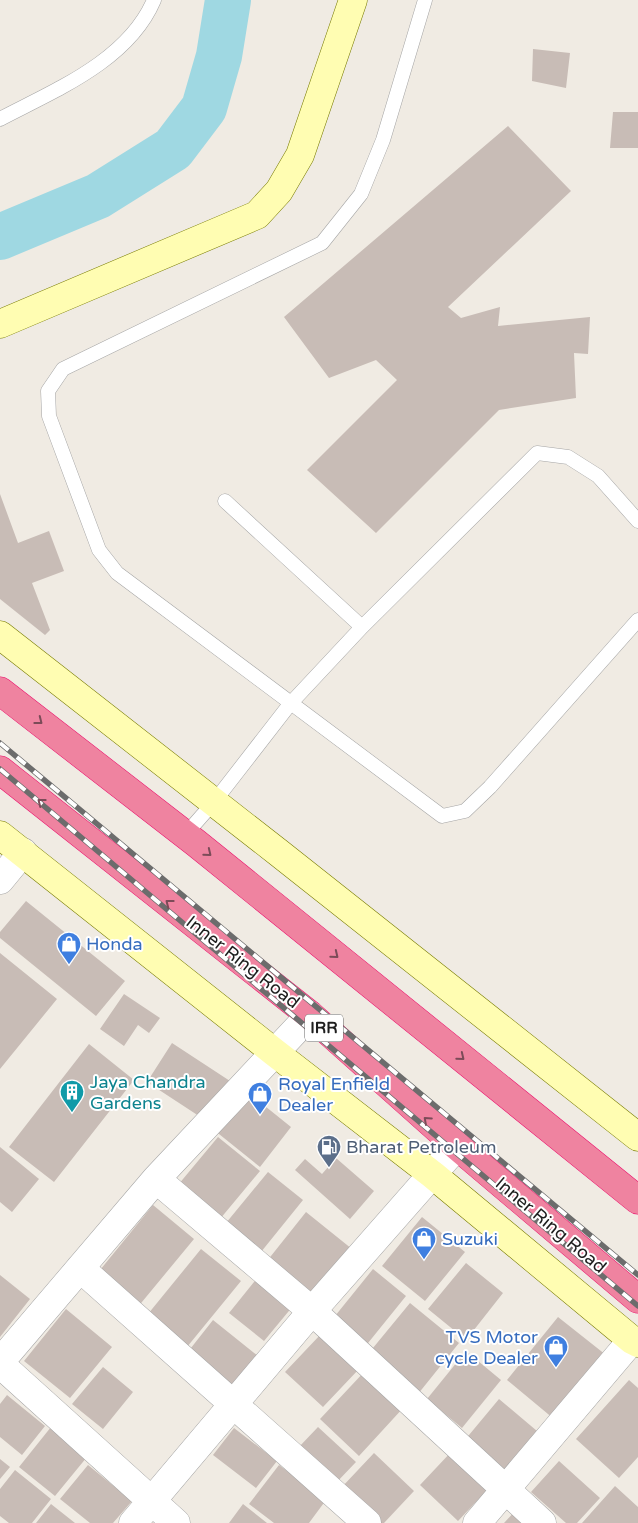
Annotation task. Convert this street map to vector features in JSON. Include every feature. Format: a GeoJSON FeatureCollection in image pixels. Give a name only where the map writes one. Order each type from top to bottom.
{"type":"FeatureCollection","features":[{"type":"Feature","properties":{"kind":"highway"},"geometry":{"type":"LineString","coordinates":[[0,691],[185,834],[638,1200]]}},
{"type":"Feature","properties":{"kind":"highway","name":"Inner Ring Road"},"geometry":{"type":"LineString","coordinates":[[0,770],[310,1015],[457,1146],[638,1299]]}},
{"type":"Feature","properties":{"kind":"street"},"geometry":{"type":"LineString","coordinates":[[0,324],[257,216],[279,191],[300,155],[353,0]]}},
{"type":"Feature","properties":{"kind":"street"},"geometry":{"type":"LineString","coordinates":[[0,635],[638,1137]]}},
{"type":"Feature","properties":{"kind":"street"},"geometry":{"type":"LineString","coordinates":[[0,835],[274,1052],[433,1174],[635,1342],[476,1523]]}},
{"type":"Feature","properties":{"kind":"street"},"geometry":{"type":"LineString","coordinates":[[0,880],[23,852]]}},
{"type":"Feature","properties":{"kind":"street"},"geometry":{"type":"LineString","coordinates":[[176,1523],[0,1363],[156,1179],[310,1015]]}},
{"type":"Feature","properties":{"kind":"street"},"geometry":{"type":"LineString","coordinates":[[133,1523],[312,1311],[457,1146]]}},
{"type":"Feature","properties":{"kind":"street"},"geometry":{"type":"LineString","coordinates":[[156,1179],[312,1311],[542,1523]]}},
{"type":"Feature","properties":{"kind":"street"},"geometry":{"type":"LineString","coordinates":[[80,1268],[367,1523]]}},
{"type":"Feature","properties":{"kind":"lane"},"geometry":{"type":"LineString","coordinates":[[0,119],[80,77],[111,55],[137,28],[154,0]]}},
{"type":"Feature","properties":{"kind":"lane"},"geometry":{"type":"LineString","coordinates":[[425,0],[383,140],[361,194],[322,242],[63,369],[48,391],[49,416],[99,550],[116,573],[442,816],[465,811],[490,787],[638,620]]}},
{"type":"Feature","properties":{"kind":"lane"},"geometry":{"type":"LineString","coordinates":[[185,834],[214,802],[290,704],[362,627],[537,453],[568,457],[598,476],[638,521]]}},
{"type":"Feature","properties":{"kind":"lane"},"geometry":{"type":"LineString","coordinates":[[225,501],[362,627]]}},
{"type":"Feature","properties":{"kind":"building"},"geometry":{"type":"Polygon","coordinates":[[[533,49],[570,53],[566,88],[532,81],[533,49]]]}},
{"type":"Feature","properties":{"kind":"building"},"geometry":{"type":"Polygon","coordinates":[[[613,112],[638,112],[638,148],[610,148],[613,112]]]}},
{"type":"Feature","properties":{"kind":"building"},"geometry":{"type":"Polygon","coordinates":[[[508,126],[571,191],[448,307],[461,318],[500,307],[498,326],[590,317],[588,354],[574,353],[576,398],[499,410],[376,533],[307,470],[397,380],[376,360],[329,378],[284,317],[508,126]]]}},
{"type":"Feature","properties":{"kind":"building"},"geometry":{"type":"Polygon","coordinates":[[[0,494],[18,543],[49,531],[64,571],[32,583],[50,630],[45,635],[0,599],[0,494]]]}},
{"type":"Feature","properties":{"kind":"building"},"geometry":{"type":"Polygon","coordinates":[[[26,901],[125,981],[96,1016],[0,938],[0,932],[26,901]]]}},
{"type":"Feature","properties":{"kind":"building"},"geometry":{"type":"Polygon","coordinates":[[[0,953],[57,999],[0,1069],[0,953]]]}},
{"type":"Feature","properties":{"kind":"building"},"geometry":{"type":"Polygon","coordinates":[[[124,994],[160,1018],[149,1033],[138,1025],[124,1046],[100,1029],[124,994]]]}},
{"type":"Feature","properties":{"kind":"building"},"geometry":{"type":"Polygon","coordinates":[[[172,1043],[230,1081],[205,1120],[147,1082],[172,1043]]]}},
{"type":"Feature","properties":{"kind":"building","name":"Jaya Chandra Gardens"},"geometry":{"type":"Polygon","coordinates":[[[89,1044],[134,1080],[54,1182],[9,1147],[89,1044]]]}},
{"type":"Feature","properties":{"kind":"building"},"geometry":{"type":"Polygon","coordinates":[[[245,1090],[291,1127],[260,1167],[214,1130],[245,1090]]]}},
{"type":"Feature","properties":{"kind":"building"},"geometry":{"type":"Polygon","coordinates":[[[218,1137],[260,1171],[220,1219],[178,1185],[218,1137]]]}},
{"type":"Feature","properties":{"kind":"building"},"geometry":{"type":"Polygon","coordinates":[[[0,1147],[39,1179],[12,1212],[0,1202],[0,1147]]]}},
{"type":"Feature","properties":{"kind":"building"},"geometry":{"type":"Polygon","coordinates":[[[336,1158],[374,1191],[350,1219],[295,1170],[305,1159],[322,1174],[336,1158]]]}},
{"type":"Feature","properties":{"kind":"building"},"geometry":{"type":"Polygon","coordinates":[[[268,1172],[303,1200],[261,1252],[226,1223],[268,1172]]]}},
{"type":"Feature","properties":{"kind":"building"},"geometry":{"type":"Polygon","coordinates":[[[153,1205],[194,1239],[137,1308],[96,1275],[153,1205]]]}},
{"type":"Feature","properties":{"kind":"building"},"geometry":{"type":"Polygon","coordinates":[[[306,1212],[352,1249],[312,1298],[267,1261],[306,1212]]]}},
{"type":"Feature","properties":{"kind":"building"},"geometry":{"type":"Polygon","coordinates":[[[422,1217],[465,1252],[425,1301],[382,1266],[422,1217]]]}},
{"type":"Feature","properties":{"kind":"building"},"geometry":{"type":"Polygon","coordinates":[[[201,1249],[241,1281],[187,1347],[148,1314],[201,1249]]]}},
{"type":"Feature","properties":{"kind":"building"},"geometry":{"type":"Polygon","coordinates":[[[466,1263],[503,1293],[466,1340],[428,1309],[466,1263]]]}},
{"type":"Feature","properties":{"kind":"building"},"geometry":{"type":"Polygon","coordinates":[[[373,1269],[406,1296],[364,1348],[331,1321],[373,1269]]]}},
{"type":"Feature","properties":{"kind":"building"},"geometry":{"type":"Polygon","coordinates":[[[0,1275],[30,1299],[0,1337],[0,1275]]]}},
{"type":"Feature","properties":{"kind":"building"},"geometry":{"type":"Polygon","coordinates":[[[258,1277],[293,1306],[264,1341],[229,1313],[258,1277]]]}},
{"type":"Feature","properties":{"kind":"building"},"geometry":{"type":"Polygon","coordinates":[[[410,1303],[459,1343],[418,1394],[368,1354],[410,1303]]]}},
{"type":"Feature","properties":{"kind":"building"},"geometry":{"type":"Polygon","coordinates":[[[66,1309],[112,1347],[70,1398],[24,1361],[66,1309]]]}},
{"type":"Feature","properties":{"kind":"building","name":"TVS Motor cycle Dealer"},"geometry":{"type":"Polygon","coordinates":[[[558,1317],[606,1355],[554,1419],[507,1380],[558,1317]]]}},
{"type":"Feature","properties":{"kind":"building"},"geometry":{"type":"Polygon","coordinates":[[[213,1320],[258,1356],[231,1389],[187,1353],[213,1320]]]}},
{"type":"Feature","properties":{"kind":"building"},"geometry":{"type":"Polygon","coordinates":[[[321,1334],[359,1369],[323,1407],[285,1372],[321,1334]]]}},
{"type":"Feature","properties":{"kind":"building"},"geometry":{"type":"Polygon","coordinates":[[[466,1351],[501,1380],[462,1428],[427,1399],[466,1351]]]}},
{"type":"Feature","properties":{"kind":"building"},"geometry":{"type":"Polygon","coordinates":[[[103,1367],[133,1392],[103,1429],[72,1404],[103,1367]]]}},
{"type":"Feature","properties":{"kind":"building"},"geometry":{"type":"Polygon","coordinates":[[[365,1371],[404,1407],[359,1456],[320,1419],[365,1371]]]}},
{"type":"Feature","properties":{"kind":"building"},"geometry":{"type":"Polygon","coordinates":[[[629,1380],[638,1388],[638,1457],[619,1478],[576,1439],[629,1380]]]}},
{"type":"Feature","properties":{"kind":"building"},"geometry":{"type":"Polygon","coordinates":[[[7,1395],[45,1426],[22,1455],[0,1437],[0,1404],[7,1395]]]}},
{"type":"Feature","properties":{"kind":"building"},"geometry":{"type":"Polygon","coordinates":[[[499,1399],[537,1431],[503,1473],[464,1441],[499,1399]]]}},
{"type":"Feature","properties":{"kind":"building"},"geometry":{"type":"Polygon","coordinates":[[[51,1427],[87,1457],[55,1496],[19,1467],[51,1427]]]}},
{"type":"Feature","properties":{"kind":"building"},"geometry":{"type":"Polygon","coordinates":[[[318,1427],[356,1462],[335,1484],[298,1448],[318,1427]]]}},
{"type":"Feature","properties":{"kind":"building"},"geometry":{"type":"Polygon","coordinates":[[[234,1428],[277,1461],[256,1488],[213,1455],[234,1428]]]}},
{"type":"Feature","properties":{"kind":"building"},"geometry":{"type":"Polygon","coordinates":[[[452,1451],[490,1487],[458,1521],[420,1485],[452,1451]]]}},
{"type":"Feature","properties":{"kind":"building"},"geometry":{"type":"Polygon","coordinates":[[[374,1453],[414,1491],[384,1523],[378,1523],[341,1488],[374,1453]]]}},
{"type":"Feature","properties":{"kind":"building"},"geometry":{"type":"Polygon","coordinates":[[[0,1459],[10,1467],[0,1479],[0,1459]]]}},
{"type":"Feature","properties":{"kind":"building"},"geometry":{"type":"Polygon","coordinates":[[[559,1461],[600,1498],[577,1523],[566,1523],[531,1492],[559,1461]]]}},
{"type":"Feature","properties":{"kind":"building"},"geometry":{"type":"Polygon","coordinates":[[[88,1465],[132,1501],[113,1523],[90,1523],[60,1499],[88,1465]]]}},
{"type":"Feature","properties":{"kind":"building"},"geometry":{"type":"Polygon","coordinates":[[[279,1465],[326,1500],[309,1523],[274,1523],[249,1504],[279,1465]]]}},
{"type":"Feature","properties":{"kind":"building"},"geometry":{"type":"Polygon","coordinates":[[[15,1470],[51,1499],[32,1523],[9,1523],[0,1516],[0,1489],[15,1470]]]}},
{"type":"Feature","properties":{"kind":"building"},"geometry":{"type":"Polygon","coordinates":[[[615,1486],[638,1507],[638,1523],[582,1523],[615,1486]]]}},
{"type":"Feature","properties":{"kind":"building"},"geometry":{"type":"Polygon","coordinates":[[[51,1504],[75,1523],[36,1523],[51,1504]]]}},
{"type":"Feature","properties":{"kind":"building"},"geometry":{"type":"Polygon","coordinates":[[[243,1504],[267,1523],[229,1523],[243,1504]]]}},
{"type":"Feature","properties":{"kind":"building"},"geometry":{"type":"Polygon","coordinates":[[[516,1510],[530,1523],[504,1523],[516,1510]]]}},
{"type":"Feature","properties":{"kind":"waterway"},"geometry":{"type":"LineString","coordinates":[[0,237],[98,196],[173,149],[204,108],[219,56],[228,0]]}},
{"type":"Feature","properties":{"kind":"railway"},"geometry":{"type":"LineString","coordinates":[[0,743],[638,1275]]}},
{"type":"Feature","properties":{"kind":"railway"},"geometry":{"type":"LineString","coordinates":[[0,769],[638,1306]]}},
{"type":"Feature","properties":{"kind":"place","name":"Honda"},"geometry":{"type":"Point","coordinates":[69,965]}},
{"type":"Feature","properties":{"kind":"place","name":"Jaya Chandra Gardens"},"geometry":{"type":"Point","coordinates":[72,1113]}},
{"type":"Feature","properties":{"kind":"place","name":"Royal Enfield Dealer"},"geometry":{"type":"Point","coordinates":[260,1115]}},
{"type":"Feature","properties":{"kind":"place","name":"Bharat Petroleum"},"geometry":{"type":"Point","coordinates":[329,1168]}},
{"type":"Feature","properties":{"kind":"place","name":"Suzuki"},"geometry":{"type":"Point","coordinates":[424,1260]}},
{"type":"Feature","properties":{"kind":"place","name":"TVS Motor cycle Dealer"},"geometry":{"type":"Point","coordinates":[556,1368]}}]}
